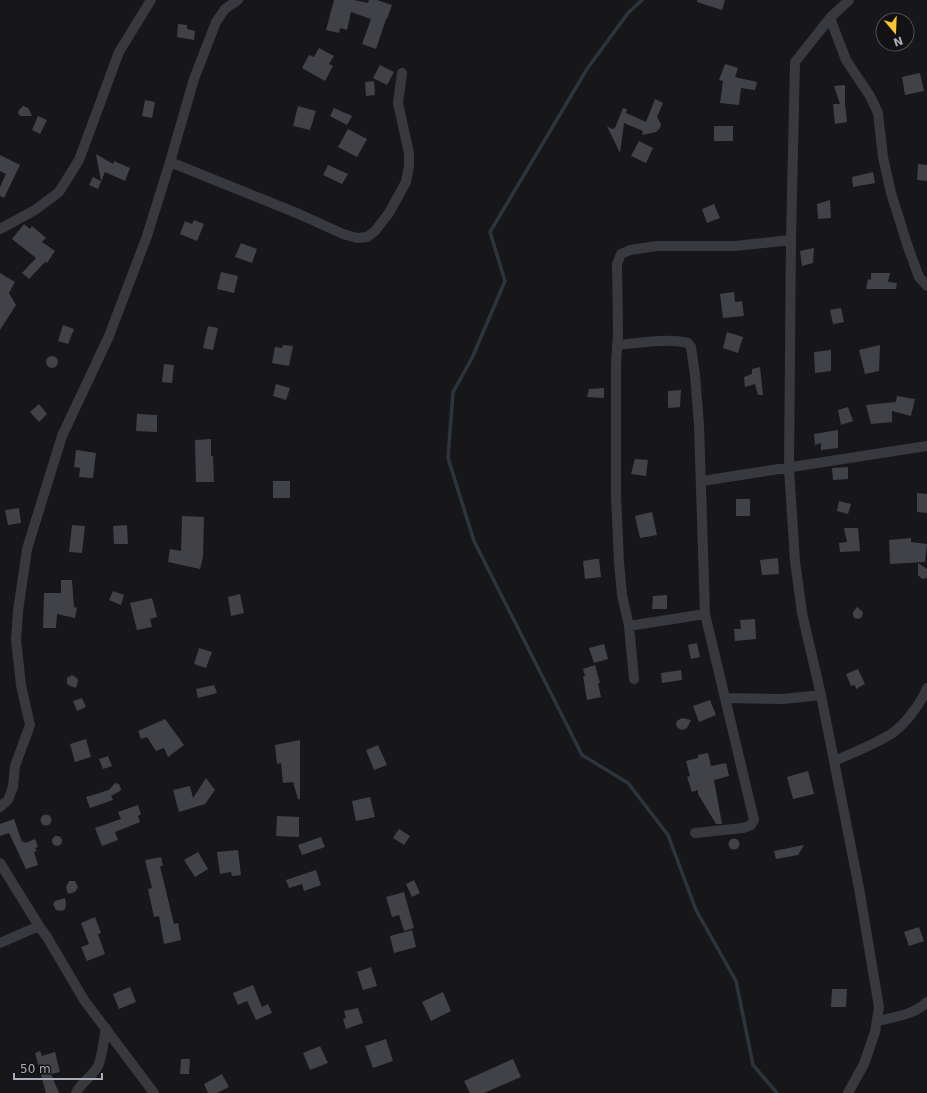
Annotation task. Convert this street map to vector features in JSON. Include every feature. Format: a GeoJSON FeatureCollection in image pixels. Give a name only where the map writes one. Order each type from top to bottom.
{"type":"FeatureCollection","features":[{"type":"Feature","properties":{"kind":"street"},"geometry":{"type":"LineString","coordinates":[[0,230],[35,210],[59,192],[79,160],[119,52],[151,0]]}},
{"type":"Feature","properties":{"kind":"street"},"geometry":{"type":"LineString","coordinates":[[0,807],[8,800],[13,787],[15,766],[30,726],[21,685],[16,640],[18,611],[27,550],[62,436],[109,336],[147,236],[194,79],[216,22],[225,9],[238,0]]}},
{"type":"Feature","properties":{"kind":"street"},"geometry":{"type":"LineString","coordinates":[[848,1093],[864,1064],[875,1032],[879,1007],[859,888],[821,695],[802,613],[795,561],[789,468],[791,240],[795,62],[830,18],[849,0]]}},
{"type":"Feature","properties":{"kind":"street"},"geometry":{"type":"LineString","coordinates":[[830,18],[846,60],[870,96],[878,113],[882,157],[891,192],[919,277],[927,286]]}},
{"type":"Feature","properties":{"kind":"street"},"geometry":{"type":"LineString","coordinates":[[170,162],[299,214],[343,234],[357,238],[367,237],[376,231],[389,213],[406,182],[409,166],[409,153],[398,103],[402,73]]}},
{"type":"Feature","properties":{"kind":"street"},"geometry":{"type":"LineString","coordinates":[[634,679],[629,626],[622,595],[616,496],[616,364],[618,334],[617,264],[621,254],[630,250],[657,246],[735,246],[791,240]]}},
{"type":"Feature","properties":{"kind":"street"},"geometry":{"type":"LineString","coordinates":[[617,345],[682,341],[688,343],[691,347],[698,410],[702,481],[705,614],[754,820],[743,828],[695,834]]}},
{"type":"Feature","properties":{"kind":"street"},"geometry":{"type":"LineString","coordinates":[[702,481],[927,446]]}},
{"type":"Feature","properties":{"kind":"street"},"geometry":{"type":"LineString","coordinates":[[629,626],[705,614]]}},
{"type":"Feature","properties":{"kind":"street"},"geometry":{"type":"LineString","coordinates":[[834,761],[892,734],[906,720],[923,698],[927,688]]}},
{"type":"Feature","properties":{"kind":"street"},"geometry":{"type":"LineString","coordinates":[[725,698],[783,699],[821,695]]}},
{"type":"Feature","properties":{"kind":"street"},"geometry":{"type":"LineString","coordinates":[[0,863],[47,937],[84,1000],[154,1093]]}},
{"type":"Feature","properties":{"kind":"street"},"geometry":{"type":"LineString","coordinates":[[0,943],[39,926]]}},
{"type":"Feature","properties":{"kind":"street"},"geometry":{"type":"LineString","coordinates":[[877,1022],[920,1009],[927,1002]]}},
{"type":"Feature","properties":{"kind":"street"},"geometry":{"type":"LineString","coordinates":[[76,1093],[78,1088],[99,1065],[106,1028]]}},
{"type":"Feature","properties":{"kind":"building"},"geometry":{"type":"Polygon","coordinates":[[[334,0],[354,0],[368,3],[369,0],[377,0],[392,5],[376,49],[362,44],[371,19],[351,12],[347,30],[340,28],[339,33],[326,30],[334,0]]]}},
{"type":"Feature","properties":{"kind":"building"},"geometry":{"type":"Polygon","coordinates":[[[697,0],[725,0],[722,10],[697,2],[697,0]]]}},
{"type":"Feature","properties":{"kind":"building"},"geometry":{"type":"Polygon","coordinates":[[[178,24],[187,25],[187,29],[195,31],[194,40],[177,37],[178,24]]]}},
{"type":"Feature","properties":{"kind":"building"},"geometry":{"type":"Polygon","coordinates":[[[319,48],[334,56],[329,64],[333,66],[325,81],[302,68],[309,55],[314,57],[319,48]]]}},
{"type":"Feature","properties":{"kind":"building"},"geometry":{"type":"Polygon","coordinates":[[[725,64],[738,68],[735,77],[757,82],[755,90],[741,88],[739,105],[720,103],[723,81],[719,80],[725,64]]]}},
{"type":"Feature","properties":{"kind":"building"},"geometry":{"type":"Polygon","coordinates":[[[380,65],[394,72],[387,85],[373,78],[380,65]]]}},
{"type":"Feature","properties":{"kind":"building"},"geometry":{"type":"Polygon","coordinates":[[[920,73],[924,91],[905,95],[902,77],[920,73]]]}},
{"type":"Feature","properties":{"kind":"building"},"geometry":{"type":"Polygon","coordinates":[[[374,81],[375,95],[366,96],[365,82],[374,81]]]}},
{"type":"Feature","properties":{"kind":"building"},"geometry":{"type":"Polygon","coordinates":[[[845,85],[847,122],[835,124],[833,104],[840,104],[834,86],[845,85]]]}},
{"type":"Feature","properties":{"kind":"building"},"geometry":{"type":"Polygon","coordinates":[[[655,99],[663,103],[657,117],[661,124],[660,128],[656,132],[642,135],[643,131],[624,123],[620,153],[607,126],[612,129],[615,128],[623,108],[627,109],[626,113],[646,122],[655,99]]]}},
{"type":"Feature","properties":{"kind":"building"},"geometry":{"type":"Polygon","coordinates":[[[145,100],[155,102],[152,118],[142,116],[145,100]]]}},
{"type":"Feature","properties":{"kind":"building"},"geometry":{"type":"Polygon","coordinates":[[[23,106],[28,108],[32,116],[20,116],[18,113],[23,106]]]}},
{"type":"Feature","properties":{"kind":"building"},"geometry":{"type":"Polygon","coordinates":[[[298,106],[316,111],[310,130],[293,126],[298,106]]]}},
{"type":"Feature","properties":{"kind":"building"},"geometry":{"type":"Polygon","coordinates":[[[334,108],[352,116],[347,125],[330,116],[334,108]]]}},
{"type":"Feature","properties":{"kind":"building"},"geometry":{"type":"Polygon","coordinates":[[[38,116],[47,120],[40,134],[32,130],[38,116]]]}},
{"type":"Feature","properties":{"kind":"building"},"geometry":{"type":"Polygon","coordinates":[[[714,126],[733,126],[733,141],[714,141],[714,126]]]}},
{"type":"Feature","properties":{"kind":"building"},"geometry":{"type":"Polygon","coordinates":[[[348,129],[367,139],[357,157],[338,147],[348,129]]]}},
{"type":"Feature","properties":{"kind":"building"},"geometry":{"type":"Polygon","coordinates":[[[639,141],[653,148],[646,163],[631,156],[639,141]]]}},
{"type":"Feature","properties":{"kind":"building"},"geometry":{"type":"Polygon","coordinates":[[[96,154],[113,164],[114,161],[130,168],[125,181],[105,172],[98,189],[89,185],[93,177],[101,181],[96,154]]]}},
{"type":"Feature","properties":{"kind":"building"},"geometry":{"type":"Polygon","coordinates":[[[0,155],[20,165],[4,198],[0,196],[0,187],[6,174],[0,171],[0,155]]]}},
{"type":"Feature","properties":{"kind":"building"},"geometry":{"type":"Polygon","coordinates":[[[918,164],[927,165],[927,181],[917,180],[918,164]]]}},
{"type":"Feature","properties":{"kind":"building"},"geometry":{"type":"Polygon","coordinates":[[[328,165],[348,174],[342,184],[323,175],[328,165]]]}},
{"type":"Feature","properties":{"kind":"building"},"geometry":{"type":"Polygon","coordinates":[[[873,172],[875,183],[853,187],[852,177],[873,172]]]}},
{"type":"Feature","properties":{"kind":"building"},"geometry":{"type":"Polygon","coordinates":[[[830,200],[831,218],[818,219],[817,204],[830,200]]]}},
{"type":"Feature","properties":{"kind":"building"},"geometry":{"type":"Polygon","coordinates":[[[714,204],[720,218],[707,223],[702,209],[714,204]]]}},
{"type":"Feature","properties":{"kind":"building"},"geometry":{"type":"Polygon","coordinates":[[[194,220],[204,224],[197,241],[180,234],[185,221],[192,224],[194,220]]]}},
{"type":"Feature","properties":{"kind":"building"},"geometry":{"type":"Polygon","coordinates":[[[24,224],[30,229],[32,226],[46,238],[42,242],[55,251],[47,263],[45,262],[29,279],[22,273],[36,258],[12,239],[24,224]]]}},
{"type":"Feature","properties":{"kind":"building"},"geometry":{"type":"Polygon","coordinates":[[[241,243],[257,249],[252,263],[235,257],[241,243]]]}},
{"type":"Feature","properties":{"kind":"building"},"geometry":{"type":"Polygon","coordinates":[[[814,248],[813,263],[802,266],[800,251],[814,248]]]}},
{"type":"Feature","properties":{"kind":"building"},"geometry":{"type":"Polygon","coordinates":[[[221,272],[238,276],[234,293],[217,289],[221,272]]]}},
{"type":"Feature","properties":{"kind":"building"},"geometry":{"type":"Polygon","coordinates":[[[0,273],[15,282],[9,293],[16,305],[0,330],[0,273]]]}},
{"type":"Feature","properties":{"kind":"building"},"geometry":{"type":"Polygon","coordinates":[[[871,273],[890,273],[888,282],[897,283],[896,289],[866,289],[868,279],[871,280],[871,273]]]}},
{"type":"Feature","properties":{"kind":"building"},"geometry":{"type":"Polygon","coordinates":[[[734,292],[735,302],[742,301],[744,316],[723,318],[720,294],[734,292]]]}},
{"type":"Feature","properties":{"kind":"building"},"geometry":{"type":"Polygon","coordinates":[[[841,308],[844,322],[833,324],[830,310],[841,308]]]}},
{"type":"Feature","properties":{"kind":"building"},"geometry":{"type":"Polygon","coordinates":[[[63,325],[74,329],[68,344],[58,341],[63,325]]]}},
{"type":"Feature","properties":{"kind":"building"},"geometry":{"type":"Polygon","coordinates":[[[208,326],[218,328],[213,350],[203,348],[208,326]]]}},
{"type":"Feature","properties":{"kind":"building"},"geometry":{"type":"Polygon","coordinates":[[[727,332],[743,337],[738,353],[723,348],[727,332]]]}},
{"type":"Feature","properties":{"kind":"building"},"geometry":{"type":"Polygon","coordinates":[[[283,345],[293,346],[289,366],[272,363],[275,347],[282,348],[283,345]]]}},
{"type":"Feature","properties":{"kind":"building"},"geometry":{"type":"Polygon","coordinates":[[[880,345],[879,371],[865,374],[859,350],[880,345]]]}},
{"type":"Feature","properties":{"kind":"building"},"geometry":{"type":"Polygon","coordinates":[[[831,350],[831,371],[815,373],[814,352],[831,350]]]}},
{"type":"Feature","properties":{"kind":"building"},"geometry":{"type":"Polygon","coordinates":[[[50,356],[54,356],[58,362],[54,368],[50,368],[46,364],[46,360],[50,356]]]}},
{"type":"Feature","properties":{"kind":"building"},"geometry":{"type":"Polygon","coordinates":[[[164,364],[174,365],[172,383],[162,382],[164,364]]]}},
{"type":"Feature","properties":{"kind":"building"},"geometry":{"type":"Polygon","coordinates":[[[760,367],[763,395],[758,395],[755,384],[745,387],[744,377],[752,374],[752,369],[760,367]]]}},
{"type":"Feature","properties":{"kind":"building"},"geometry":{"type":"Polygon","coordinates":[[[276,384],[290,388],[286,400],[273,396],[276,384]]]}},
{"type":"Feature","properties":{"kind":"building"},"geometry":{"type":"Polygon","coordinates":[[[604,388],[604,398],[587,397],[589,389],[604,388]]]}},
{"type":"Feature","properties":{"kind":"building"},"geometry":{"type":"Polygon","coordinates":[[[681,390],[680,407],[668,408],[668,391],[681,390]]]}},
{"type":"Feature","properties":{"kind":"building"},"geometry":{"type":"Polygon","coordinates":[[[897,396],[915,399],[911,416],[892,411],[892,422],[871,424],[866,405],[896,402],[897,396]]]}},
{"type":"Feature","properties":{"kind":"building"},"geometry":{"type":"Polygon","coordinates":[[[39,404],[47,414],[39,422],[30,412],[39,404]]]}},
{"type":"Feature","properties":{"kind":"building"},"geometry":{"type":"Polygon","coordinates":[[[848,407],[853,421],[841,425],[838,410],[848,407]]]}},
{"type":"Feature","properties":{"kind":"building"},"geometry":{"type":"Polygon","coordinates":[[[137,414],[157,415],[157,432],[136,431],[137,414]]]}},
{"type":"Feature","properties":{"kind":"building"},"geometry":{"type":"Polygon","coordinates":[[[838,430],[838,448],[821,450],[821,443],[815,445],[814,434],[838,430]]]}},
{"type":"Feature","properties":{"kind":"building"},"geometry":{"type":"Polygon","coordinates":[[[211,439],[214,482],[196,482],[195,440],[211,439]]]}},
{"type":"Feature","properties":{"kind":"building"},"geometry":{"type":"Polygon","coordinates":[[[76,450],[96,453],[93,478],[79,477],[80,468],[74,467],[76,450]]]}},
{"type":"Feature","properties":{"kind":"building"},"geometry":{"type":"Polygon","coordinates":[[[635,459],[648,460],[646,476],[631,474],[635,459]]]}},
{"type":"Feature","properties":{"kind":"building"},"geometry":{"type":"Polygon","coordinates":[[[848,467],[848,479],[833,480],[832,468],[848,467]]]}},
{"type":"Feature","properties":{"kind":"building"},"geometry":{"type":"Polygon","coordinates":[[[273,481],[290,481],[290,498],[273,498],[273,481]]]}},
{"type":"Feature","properties":{"kind":"building"},"geometry":{"type":"Polygon","coordinates":[[[917,493],[927,494],[927,513],[917,512],[917,493]]]}},
{"type":"Feature","properties":{"kind":"building"},"geometry":{"type":"Polygon","coordinates":[[[736,499],[750,499],[750,516],[736,516],[736,499]]]}},
{"type":"Feature","properties":{"kind":"building"},"geometry":{"type":"Polygon","coordinates":[[[839,501],[851,504],[848,514],[837,511],[839,501]]]}},
{"type":"Feature","properties":{"kind":"building"},"geometry":{"type":"Polygon","coordinates":[[[19,508],[21,523],[8,525],[5,510],[19,508]]]}},
{"type":"Feature","properties":{"kind":"building"},"geometry":{"type":"Polygon","coordinates":[[[652,512],[657,535],[640,538],[635,516],[652,512]]]}},
{"type":"Feature","properties":{"kind":"building"},"geometry":{"type":"Polygon","coordinates":[[[182,516],[204,517],[203,557],[200,569],[168,562],[170,549],[181,551],[182,516]]]}},
{"type":"Feature","properties":{"kind":"building"},"geometry":{"type":"Polygon","coordinates":[[[72,525],[85,526],[82,553],[69,552],[72,525]]]}},
{"type":"Feature","properties":{"kind":"building"},"geometry":{"type":"Polygon","coordinates":[[[127,525],[128,544],[114,544],[113,526],[127,525]]]}},
{"type":"Feature","properties":{"kind":"building"},"geometry":{"type":"Polygon","coordinates":[[[844,528],[858,528],[860,551],[840,552],[839,543],[847,542],[844,528]]]}},
{"type":"Feature","properties":{"kind":"building"},"geometry":{"type":"Polygon","coordinates":[[[911,538],[911,542],[927,544],[925,562],[890,564],[889,540],[911,538]]]}},
{"type":"Feature","properties":{"kind":"building"},"geometry":{"type":"Polygon","coordinates":[[[778,558],[779,574],[762,575],[760,560],[778,558]]]}},
{"type":"Feature","properties":{"kind":"building"},"geometry":{"type":"Polygon","coordinates":[[[599,559],[601,577],[585,579],[583,561],[599,559]]]}},
{"type":"Feature","properties":{"kind":"building"},"geometry":{"type":"Polygon","coordinates":[[[918,563],[927,569],[927,578],[922,579],[918,575],[918,563]]]}},
{"type":"Feature","properties":{"kind":"building"},"geometry":{"type":"Polygon","coordinates":[[[61,580],[72,580],[74,607],[77,608],[75,618],[57,614],[56,628],[43,628],[44,593],[61,593],[61,580]]]}},
{"type":"Feature","properties":{"kind":"building"},"geometry":{"type":"Polygon","coordinates":[[[113,591],[124,595],[121,605],[109,600],[113,591]]]}},
{"type":"Feature","properties":{"kind":"building"},"geometry":{"type":"Polygon","coordinates":[[[240,594],[244,613],[231,616],[228,597],[240,594]]]}},
{"type":"Feature","properties":{"kind":"building"},"geometry":{"type":"Polygon","coordinates":[[[667,595],[667,609],[652,609],[653,596],[667,595]]]}},
{"type":"Feature","properties":{"kind":"building"},"geometry":{"type":"Polygon","coordinates":[[[152,598],[157,617],[150,619],[152,627],[137,630],[130,603],[152,598]]]}},
{"type":"Feature","properties":{"kind":"building"},"geometry":{"type":"Polygon","coordinates":[[[857,607],[863,612],[862,617],[859,619],[854,618],[853,615],[853,612],[857,607]]]}},
{"type":"Feature","properties":{"kind":"building"},"geometry":{"type":"Polygon","coordinates":[[[755,619],[756,639],[735,641],[734,629],[741,629],[740,620],[755,619]]]}},
{"type":"Feature","properties":{"kind":"building"},"geometry":{"type":"Polygon","coordinates":[[[697,643],[700,657],[691,659],[688,645],[697,643]]]}},
{"type":"Feature","properties":{"kind":"building"},"geometry":{"type":"Polygon","coordinates":[[[604,644],[608,659],[594,663],[589,648],[604,644]]]}},
{"type":"Feature","properties":{"kind":"building"},"geometry":{"type":"Polygon","coordinates":[[[199,648],[212,652],[206,668],[194,664],[199,648]]]}},
{"type":"Feature","properties":{"kind":"building"},"geometry":{"type":"Polygon","coordinates":[[[595,665],[600,683],[598,683],[601,697],[587,700],[583,669],[595,665]]]}},
{"type":"Feature","properties":{"kind":"building"},"geometry":{"type":"Polygon","coordinates":[[[858,669],[865,684],[856,689],[855,685],[851,686],[846,674],[858,669]]]}},
{"type":"Feature","properties":{"kind":"building"},"geometry":{"type":"Polygon","coordinates":[[[681,670],[682,680],[662,683],[661,673],[681,670]]]}},
{"type":"Feature","properties":{"kind":"building"},"geometry":{"type":"Polygon","coordinates":[[[72,675],[77,678],[78,681],[76,688],[67,684],[67,678],[72,675]]]}},
{"type":"Feature","properties":{"kind":"building"},"geometry":{"type":"Polygon","coordinates":[[[214,685],[217,693],[198,698],[196,689],[214,685]]]}},
{"type":"Feature","properties":{"kind":"building"},"geometry":{"type":"Polygon","coordinates":[[[82,698],[86,707],[77,711],[73,701],[82,698]]]}},
{"type":"Feature","properties":{"kind":"building"},"geometry":{"type":"Polygon","coordinates":[[[710,700],[716,715],[699,722],[693,706],[710,700]]]}},
{"type":"Feature","properties":{"kind":"building"},"geometry":{"type":"Polygon","coordinates":[[[682,718],[691,720],[687,728],[682,730],[676,725],[677,721],[682,718]]]}},
{"type":"Feature","properties":{"kind":"building"},"geometry":{"type":"Polygon","coordinates":[[[165,719],[184,745],[168,757],[164,748],[156,751],[147,737],[141,739],[138,731],[165,719]]]}},
{"type":"Feature","properties":{"kind":"building"},"geometry":{"type":"Polygon","coordinates":[[[86,739],[91,757],[75,762],[70,744],[86,739]]]}},
{"type":"Feature","properties":{"kind":"building"},"geometry":{"type":"Polygon","coordinates":[[[300,740],[300,799],[298,799],[293,782],[283,783],[281,763],[277,764],[275,745],[300,740]]]}},
{"type":"Feature","properties":{"kind":"building"},"geometry":{"type":"Polygon","coordinates":[[[378,745],[387,765],[374,770],[366,750],[378,745]]]}},
{"type":"Feature","properties":{"kind":"building"},"geometry":{"type":"Polygon","coordinates":[[[708,753],[711,766],[726,763],[729,776],[714,780],[722,824],[716,824],[698,794],[698,790],[692,792],[687,777],[690,776],[686,761],[698,758],[698,755],[708,753]]]}},
{"type":"Feature","properties":{"kind":"building"},"geometry":{"type":"Polygon","coordinates":[[[108,756],[112,766],[103,769],[99,759],[108,756]]]}},
{"type":"Feature","properties":{"kind":"building"},"geometry":{"type":"Polygon","coordinates":[[[808,771],[814,794],[793,799],[787,777],[808,771]]]}},
{"type":"Feature","properties":{"kind":"building"},"geometry":{"type":"Polygon","coordinates":[[[206,778],[215,790],[205,804],[179,812],[173,790],[190,786],[193,798],[206,778]]]}},
{"type":"Feature","properties":{"kind":"building"},"geometry":{"type":"Polygon","coordinates":[[[115,783],[119,784],[121,789],[111,796],[113,800],[90,808],[86,797],[109,790],[115,783]]]}},
{"type":"Feature","properties":{"kind":"building"},"geometry":{"type":"Polygon","coordinates":[[[370,797],[375,817],[356,821],[352,801],[370,797]]]}},
{"type":"Feature","properties":{"kind":"building"},"geometry":{"type":"Polygon","coordinates":[[[138,805],[141,814],[138,816],[140,822],[115,832],[118,840],[102,846],[95,828],[121,819],[118,812],[138,805]]]}},
{"type":"Feature","properties":{"kind":"building"},"geometry":{"type":"Polygon","coordinates":[[[44,815],[48,815],[50,816],[50,824],[44,825],[41,822],[41,818],[44,815]]]}},
{"type":"Feature","properties":{"kind":"building"},"geometry":{"type":"Polygon","coordinates":[[[277,816],[299,817],[299,837],[276,836],[277,816]]]}},
{"type":"Feature","properties":{"kind":"building"},"geometry":{"type":"Polygon","coordinates":[[[14,819],[22,842],[24,841],[25,843],[35,839],[38,847],[35,848],[37,851],[34,852],[38,865],[26,869],[9,833],[0,836],[0,824],[14,819]]]}},
{"type":"Feature","properties":{"kind":"building"},"geometry":{"type":"Polygon","coordinates":[[[399,829],[410,836],[404,845],[393,838],[399,829]]]}},
{"type":"Feature","properties":{"kind":"building"},"geometry":{"type":"Polygon","coordinates":[[[55,836],[59,836],[61,837],[61,845],[55,846],[52,843],[52,839],[55,836]]]}},
{"type":"Feature","properties":{"kind":"building"},"geometry":{"type":"Polygon","coordinates":[[[321,837],[325,847],[302,855],[298,845],[321,837]]]}},
{"type":"Feature","properties":{"kind":"building"},"geometry":{"type":"Polygon","coordinates":[[[732,839],[736,839],[738,840],[738,848],[732,849],[729,846],[729,842],[732,839]]]}},
{"type":"Feature","properties":{"kind":"building"},"geometry":{"type":"Polygon","coordinates":[[[804,845],[798,855],[776,859],[774,851],[804,845]]]}},
{"type":"Feature","properties":{"kind":"building"},"geometry":{"type":"Polygon","coordinates":[[[238,850],[241,875],[232,876],[231,872],[220,874],[217,852],[238,850]]]}},
{"type":"Feature","properties":{"kind":"building"},"geometry":{"type":"Polygon","coordinates":[[[198,852],[208,869],[195,877],[184,860],[198,852]]]}},
{"type":"Feature","properties":{"kind":"building"},"geometry":{"type":"Polygon","coordinates":[[[161,857],[163,866],[160,866],[174,924],[178,923],[181,940],[164,944],[159,916],[154,917],[148,889],[152,888],[145,860],[161,857]]]}},
{"type":"Feature","properties":{"kind":"building"},"geometry":{"type":"Polygon","coordinates":[[[316,870],[321,885],[304,891],[302,884],[289,888],[286,880],[316,870]]]}},
{"type":"Feature","properties":{"kind":"building"},"geometry":{"type":"Polygon","coordinates":[[[414,880],[420,893],[412,897],[406,884],[414,880]]]}},
{"type":"Feature","properties":{"kind":"building"},"geometry":{"type":"Polygon","coordinates":[[[69,881],[75,881],[78,887],[75,892],[68,894],[66,887],[69,881]]]}},
{"type":"Feature","properties":{"kind":"building"},"geometry":{"type":"Polygon","coordinates":[[[404,892],[414,928],[404,931],[399,915],[392,917],[386,897],[404,892]]]}},
{"type":"Feature","properties":{"kind":"building"},"geometry":{"type":"Polygon","coordinates":[[[65,898],[65,909],[62,911],[56,910],[53,904],[55,901],[65,898]]]}},
{"type":"Feature","properties":{"kind":"building"},"geometry":{"type":"Polygon","coordinates":[[[95,917],[101,933],[98,934],[105,954],[87,961],[81,947],[89,944],[81,923],[95,917]]]}},
{"type":"Feature","properties":{"kind":"building"},"geometry":{"type":"Polygon","coordinates":[[[919,927],[924,941],[909,946],[904,932],[919,927]]]}},
{"type":"Feature","properties":{"kind":"building"},"geometry":{"type":"Polygon","coordinates":[[[412,930],[416,947],[394,953],[390,936],[412,930]]]}},
{"type":"Feature","properties":{"kind":"building"},"geometry":{"type":"Polygon","coordinates":[[[371,967],[377,986],[363,990],[357,972],[371,967]]]}},
{"type":"Feature","properties":{"kind":"building"},"geometry":{"type":"Polygon","coordinates":[[[253,985],[262,1007],[268,1004],[272,1013],[256,1020],[247,1001],[238,1005],[233,993],[253,985]]]}},
{"type":"Feature","properties":{"kind":"building"},"geometry":{"type":"Polygon","coordinates":[[[130,987],[136,1002],[119,1009],[113,994],[130,987]]]}},
{"type":"Feature","properties":{"kind":"building"},"geometry":{"type":"Polygon","coordinates":[[[832,989],[847,989],[846,1007],[831,1007],[832,989]]]}},
{"type":"Feature","properties":{"kind":"building"},"geometry":{"type":"Polygon","coordinates":[[[443,992],[451,1011],[431,1021],[422,1002],[443,992]]]}},
{"type":"Feature","properties":{"kind":"building"},"geometry":{"type":"Polygon","coordinates":[[[358,1008],[363,1023],[346,1029],[343,1019],[346,1018],[344,1011],[358,1008]]]}},
{"type":"Feature","properties":{"kind":"building"},"geometry":{"type":"Polygon","coordinates":[[[386,1039],[393,1061],[373,1068],[365,1046],[386,1039]]]}},
{"type":"Feature","properties":{"kind":"building"},"geometry":{"type":"Polygon","coordinates":[[[320,1046],[328,1063],[310,1070],[303,1053],[320,1046]]]}},
{"type":"Feature","properties":{"kind":"building"},"geometry":{"type":"Polygon","coordinates":[[[40,1051],[42,1056],[55,1052],[60,1072],[51,1074],[59,1093],[46,1093],[35,1053],[40,1051]]]}},
{"type":"Feature","properties":{"kind":"building"},"geometry":{"type":"Polygon","coordinates":[[[181,1059],[190,1059],[189,1074],[180,1074],[181,1059]]]}},
{"type":"Feature","properties":{"kind":"building"},"geometry":{"type":"Polygon","coordinates":[[[513,1059],[521,1077],[484,1093],[470,1093],[464,1081],[513,1059]]]}},
{"type":"Feature","properties":{"kind":"building"},"geometry":{"type":"Polygon","coordinates":[[[222,1074],[229,1087],[217,1093],[208,1093],[204,1084],[222,1074]]]}},
{"type":"Feature","properties":{"kind":"waterway"},"geometry":{"type":"LineString","coordinates":[[642,0],[628,13],[587,69],[490,232],[505,281],[472,358],[453,392],[448,458],[474,541],[582,755],[628,783],[668,835],[696,910],[736,981],[753,1065],[777,1093]]}}]}
